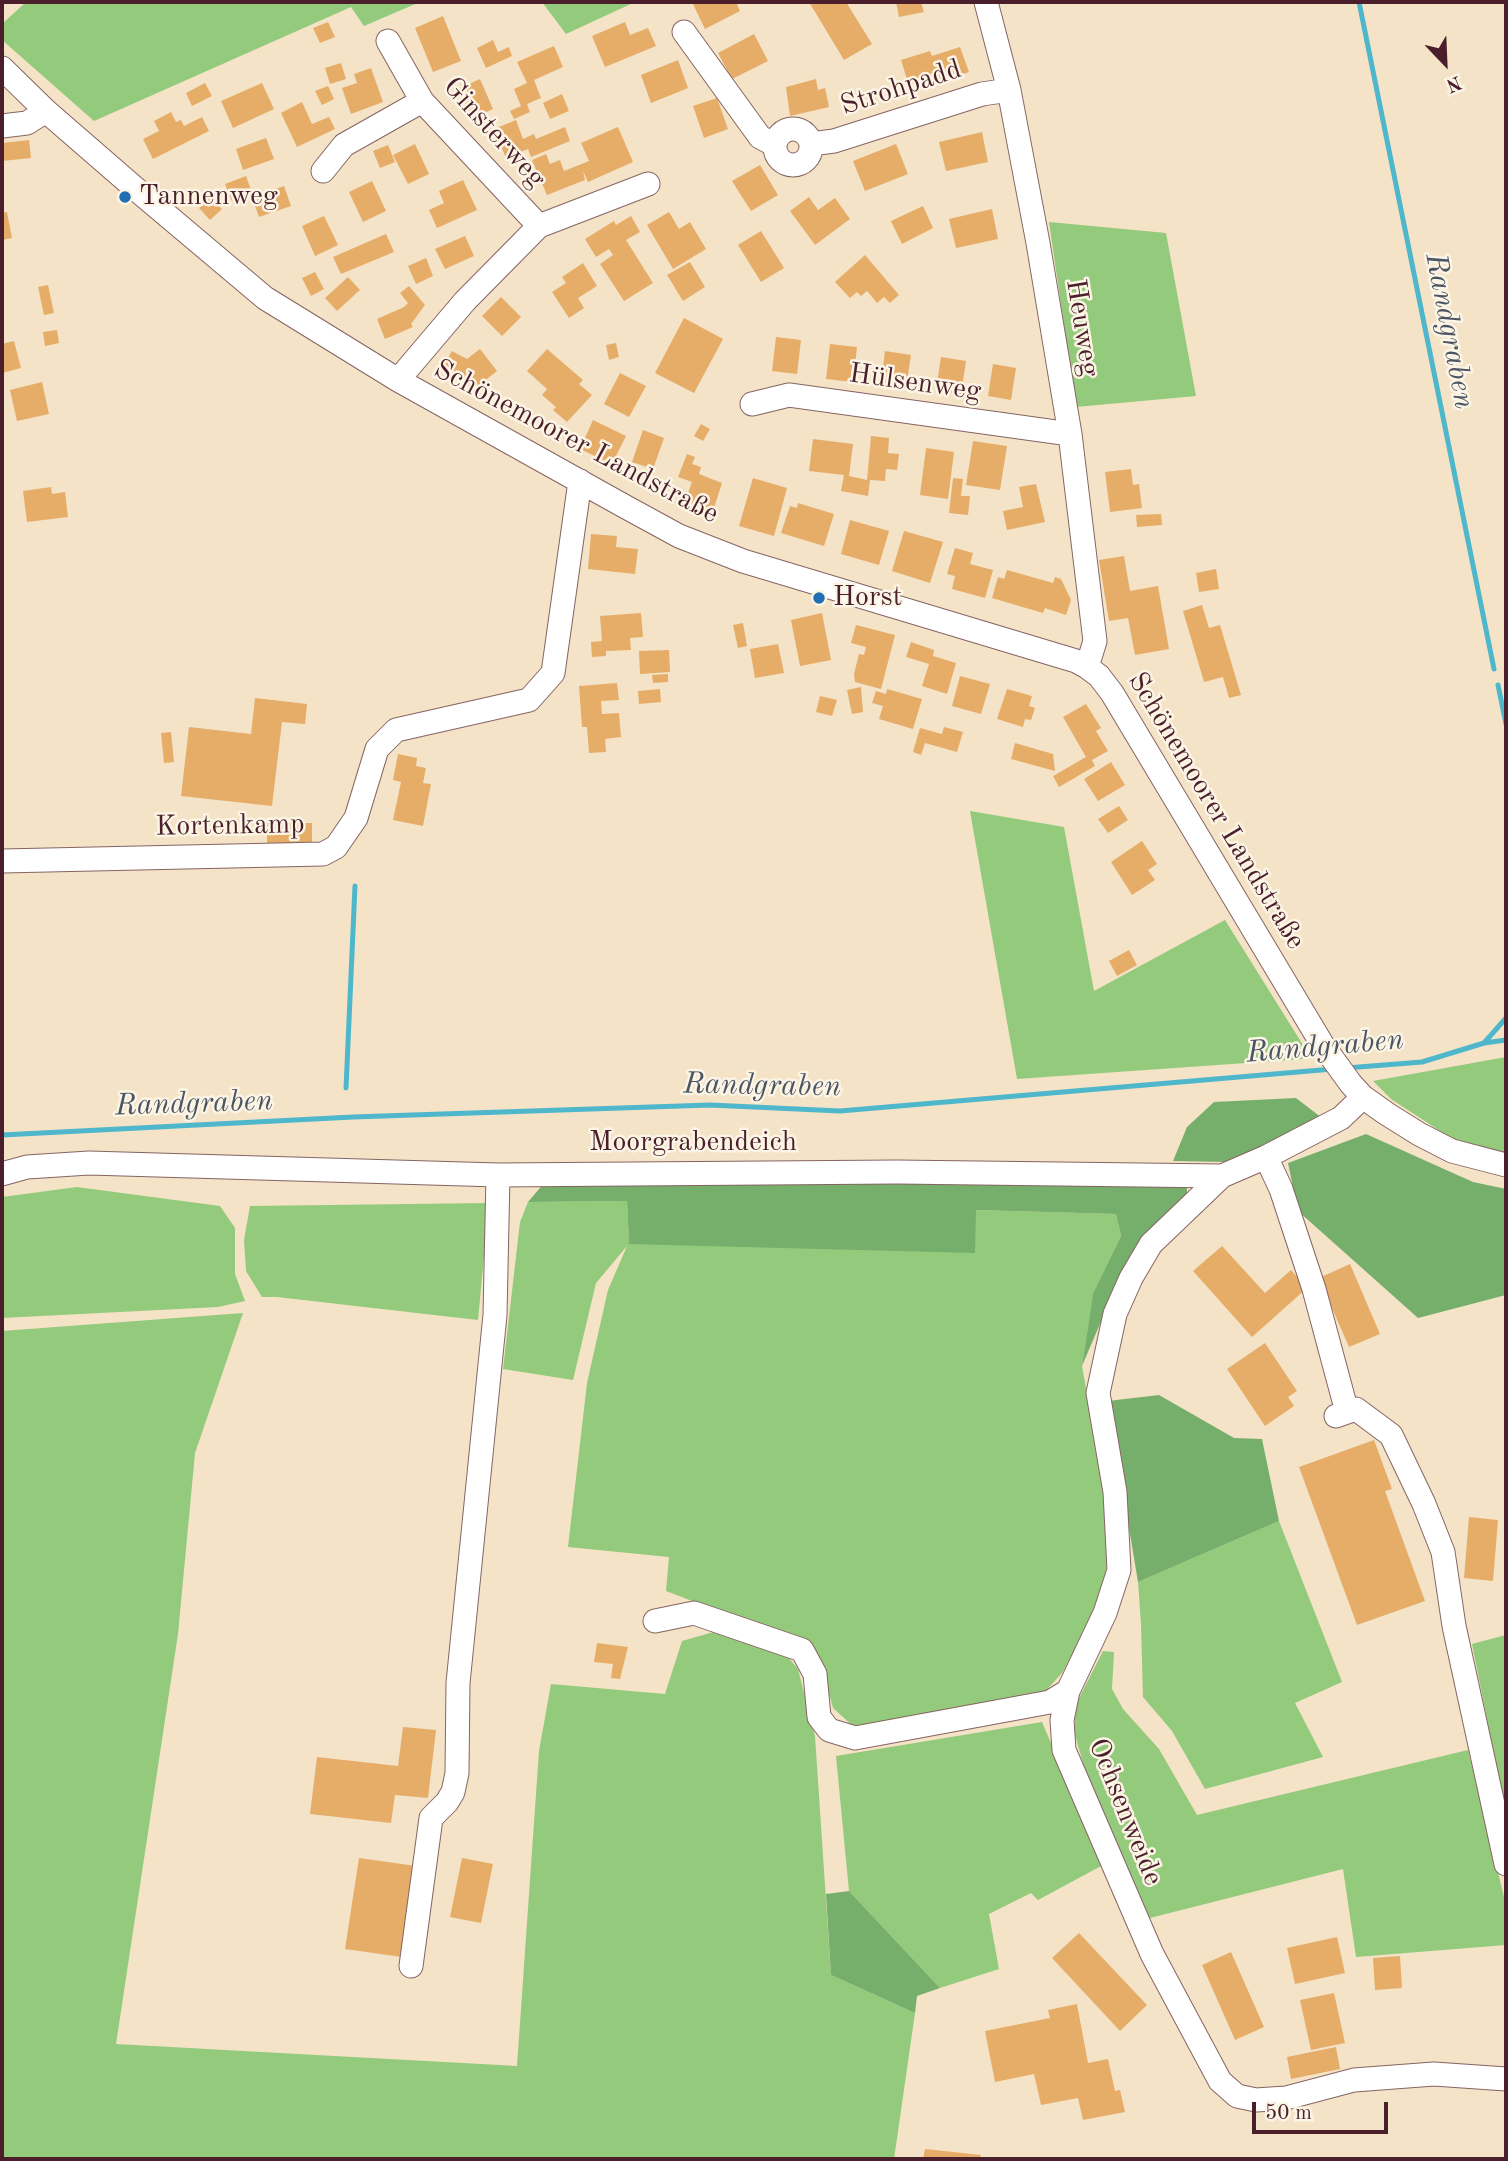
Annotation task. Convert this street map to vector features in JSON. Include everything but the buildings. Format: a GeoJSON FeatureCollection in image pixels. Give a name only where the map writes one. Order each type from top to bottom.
{"type":"FeatureCollection","features":[{"type":"Feature","properties":{"kind":"street","name":"Heuweg"},"geometry":{"type":"LineString","coordinates":[[986,2],[1009,90],[1070,434],[1095,641],[1087,667]]}},
{"type":"Feature","properties":{"kind":"street","name":"Strohpadd"},"geometry":{"type":"LineString","coordinates":[[684,32],[760,137],[775,145],[780,160],[790,165],[803,162],[811,145],[834,141],[982,94],[1009,90]]}},
{"type":"Feature","properties":{"kind":"street","name":"Ginsterweg"},"geometry":{"type":"LineString","coordinates":[[388,41],[422,101],[539,226]]}},
{"type":"Feature","properties":{"kind":"street","name":"Schönemoorer Landstraße"},"geometry":{"type":"LineString","coordinates":[[2,68],[46,111],[265,298],[398,380],[679,536],[743,561],[1066,658],[1087,667],[1112,693],[1322,1044],[1357,1090],[1419,1135],[1452,1151],[1506,1165]]}},
{"type":"Feature","properties":{"kind":"street"},"geometry":{"type":"LineString","coordinates":[[323,171],[344,145],[422,101]]}},
{"type":"Feature","properties":{"kind":"street"},"geometry":{"type":"LineString","coordinates":[[2,126],[27,123],[46,111]]}},
{"type":"Feature","properties":{"kind":"street","name":"Ginsterweg"},"geometry":{"type":"LineString","coordinates":[[398,380],[465,300],[539,226],[648,184]]}},
{"type":"Feature","properties":{"kind":"street","name":"Hülsenweg"},"geometry":{"type":"LineString","coordinates":[[752,404],[789,395],[1070,434]]}},
{"type":"Feature","properties":{"kind":"street","name":"Kortenkamp"},"geometry":{"type":"LineString","coordinates":[[2,861],[323,854],[336,847],[356,818],[377,749],[396,730],[529,700],[553,673],[580,481]]}},
{"type":"Feature","properties":{"kind":"street","name":"Moorgrabendeich"},"geometry":{"type":"LineString","coordinates":[[2,1174],[27,1167],[89,1163],[498,1175],[897,1172],[1222,1176],[1266,1157],[1341,1118],[1357,1090]]}},
{"type":"Feature","properties":{"kind":"street"},"geometry":{"type":"LineString","coordinates":[[1266,1157],[1281,1189],[1314,1289],[1342,1414],[1356,1409],[1391,1436],[1424,1504],[1443,1552],[1454,1626],[1506,1864]]}},
{"type":"Feature","properties":{"kind":"street"},"geometry":{"type":"LineString","coordinates":[[411,1966],[431,1818],[453,1792],[457,1773],[458,1683],[495,1315],[498,1175]]}},
{"type":"Feature","properties":{"kind":"street","name":"Ochsenweide"},"geometry":{"type":"LineString","coordinates":[[1222,1176],[1151,1244],[1131,1278],[1115,1314],[1098,1392],[1115,1492],[1119,1570],[1105,1613],[1068,1691],[1062,1720],[1064,1750],[1152,1954],[1220,2081],[1237,2096],[1256,2101],[1286,2098],[1354,2080],[1434,2074],[1506,2079]]}},
{"type":"Feature","properties":{"kind":"street"},"geometry":{"type":"LineString","coordinates":[[655,1621],[694,1613],[802,1650],[815,1674],[819,1717],[829,1730],[855,1738],[1050,1702],[1068,1691]]}},
{"type":"Feature","properties":{"kind":"green space"},"geometry":{"type":"Polygon","coordinates":[[[26,2],[420,2],[364,26],[351,7],[94,121],[2,40],[2,24],[26,2]]]}},
{"type":"Feature","properties":{"kind":"green space"},"geometry":{"type":"Polygon","coordinates":[[[542,2],[635,2],[566,34],[542,2]]]}},
{"type":"Feature","properties":{"kind":"green space"},"geometry":{"type":"Polygon","coordinates":[[[1049,222],[1166,233],[1196,396],[1076,407],[1049,222]]]}},
{"type":"Feature","properties":{"kind":"green space"},"geometry":{"type":"Polygon","coordinates":[[[970,811],[1064,827],[1094,991],[1225,920],[1308,1053],[1303,1059],[1017,1079],[970,811]]]}},
{"type":"Feature","properties":{"kind":"green space"},"geometry":{"type":"Polygon","coordinates":[[[1506,1057],[1506,1153],[1460,1144],[1391,1099],[1373,1081],[1506,1057]]]}},
{"type":"Feature","properties":{"kind":"green space"},"geometry":{"type":"Polygon","coordinates":[[[1296,1098],[1322,1118],[1227,1162],[1173,1161],[1187,1127],[1214,1102],[1296,1098]]]}},
{"type":"Feature","properties":{"kind":"green space"},"geometry":{"type":"Polygon","coordinates":[[[1366,1134],[1473,1182],[1506,1189],[1506,1295],[1418,1318],[1298,1211],[1288,1163],[1366,1134]]]}},
{"type":"Feature","properties":{"kind":"green space"},"geometry":{"type":"Polygon","coordinates":[[[545,1182],[1187,1183],[1187,1197],[1123,1270],[1082,1366],[1093,1294],[1121,1236],[1116,1214],[976,1210],[975,1253],[629,1244],[627,1201],[528,1202],[545,1182]]]}},
{"type":"Feature","properties":{"kind":"green space"},"geometry":{"type":"Polygon","coordinates":[[[77,1187],[220,1206],[235,1228],[235,1274],[245,1301],[218,1307],[2,1318],[2,1197],[77,1187]]]}},
{"type":"Feature","properties":{"kind":"green space"},"geometry":{"type":"Polygon","coordinates":[[[627,1201],[629,1243],[975,1252],[975,1210],[1116,1214],[1121,1236],[1093,1295],[1082,1366],[1107,1505],[1109,1549],[1103,1591],[1089,1625],[1062,1673],[1042,1695],[854,1727],[833,1708],[822,1667],[813,1647],[666,1591],[669,1557],[568,1547],[587,1383],[608,1290],[627,1246],[596,1283],[573,1380],[503,1369],[520,1222],[528,1202],[627,1201]]]}},
{"type":"Feature","properties":{"kind":"green space"},"geometry":{"type":"Polygon","coordinates":[[[489,1203],[478,1320],[262,1297],[246,1271],[244,1240],[250,1206],[489,1203]]]}},
{"type":"Feature","properties":{"kind":"green space"},"geometry":{"type":"Polygon","coordinates":[[[243,1313],[195,1453],[178,1634],[116,2044],[517,2066],[539,1751],[551,1684],[665,1694],[682,1641],[717,1631],[783,1651],[798,1669],[815,1736],[831,1975],[915,2013],[894,2159],[2,2159],[2,1331],[243,1313]]]}},
{"type":"Feature","properties":{"kind":"green space"},"geometry":{"type":"Polygon","coordinates":[[[1159,1395],[1234,1438],[1262,1439],[1279,1521],[1138,1582],[1108,1401],[1159,1395]]]}},
{"type":"Feature","properties":{"kind":"green space"},"geometry":{"type":"Polygon","coordinates":[[[1279,1521],[1342,1682],[1295,1703],[1323,1757],[1205,1789],[1172,1731],[1143,1697],[1138,1582],[1279,1521]]]}},
{"type":"Feature","properties":{"kind":"green space"},"geometry":{"type":"Polygon","coordinates":[[[1506,1635],[1506,1814],[1472,1644],[1506,1635]]]}},
{"type":"Feature","properties":{"kind":"green space"},"geometry":{"type":"Polygon","coordinates":[[[1103,1651],[1114,1652],[1112,1689],[1123,1709],[1159,1749],[1197,1815],[1468,1750],[1506,1905],[1506,1945],[1356,1957],[1343,1869],[1146,1919],[1090,1787],[1075,1735],[1075,1706],[1103,1651]]]}},
{"type":"Feature","properties":{"kind":"green space"},"geometry":{"type":"Polygon","coordinates":[[[1042,1722],[1103,1865],[1038,1900],[1031,1893],[989,1914],[999,1969],[940,1988],[849,1891],[836,1756],[1042,1722]]]}},
{"type":"Feature","properties":{"kind":"green space"},"geometry":{"type":"Polygon","coordinates":[[[849,1891],[940,1988],[917,1996],[915,2013],[831,1975],[826,1894],[849,1891]]]}},
{"type":"Feature","properties":{"kind":"waterway","name":"Randgraben"},"geometry":{"type":"LineString","coordinates":[[1359,2],[1494,669]]}},
{"type":"Feature","properties":{"kind":"waterway","name":"Randgraben"},"geometry":{"type":"LineString","coordinates":[[1498,685],[1506,724]]}},
{"type":"Feature","properties":{"kind":"waterway"},"geometry":{"type":"LineString","coordinates":[[346,1088],[355,886]]}},
{"type":"Feature","properties":{"kind":"waterway","name":"Randgraben"},"geometry":{"type":"LineString","coordinates":[[1484,1043],[1506,1018]]}},
{"type":"Feature","properties":{"kind":"waterway","name":"Randgraben"},"geometry":{"type":"LineString","coordinates":[[1346,1068],[1422,1062],[1484,1043],[1506,1040]]}},
{"type":"Feature","properties":{"kind":"waterway","name":"Randgraben"},"geometry":{"type":"LineString","coordinates":[[2,1135],[353,1117],[710,1105],[840,1111],[1333,1069]]}},
{"type":"Feature","properties":{"kind":"place","name":"Tannenweg"},"geometry":{"type":"Point","coordinates":[125,197]}},
{"type":"Feature","properties":{"kind":"place","name":"Horst"},"geometry":{"type":"Point","coordinates":[819,598]}}]}
